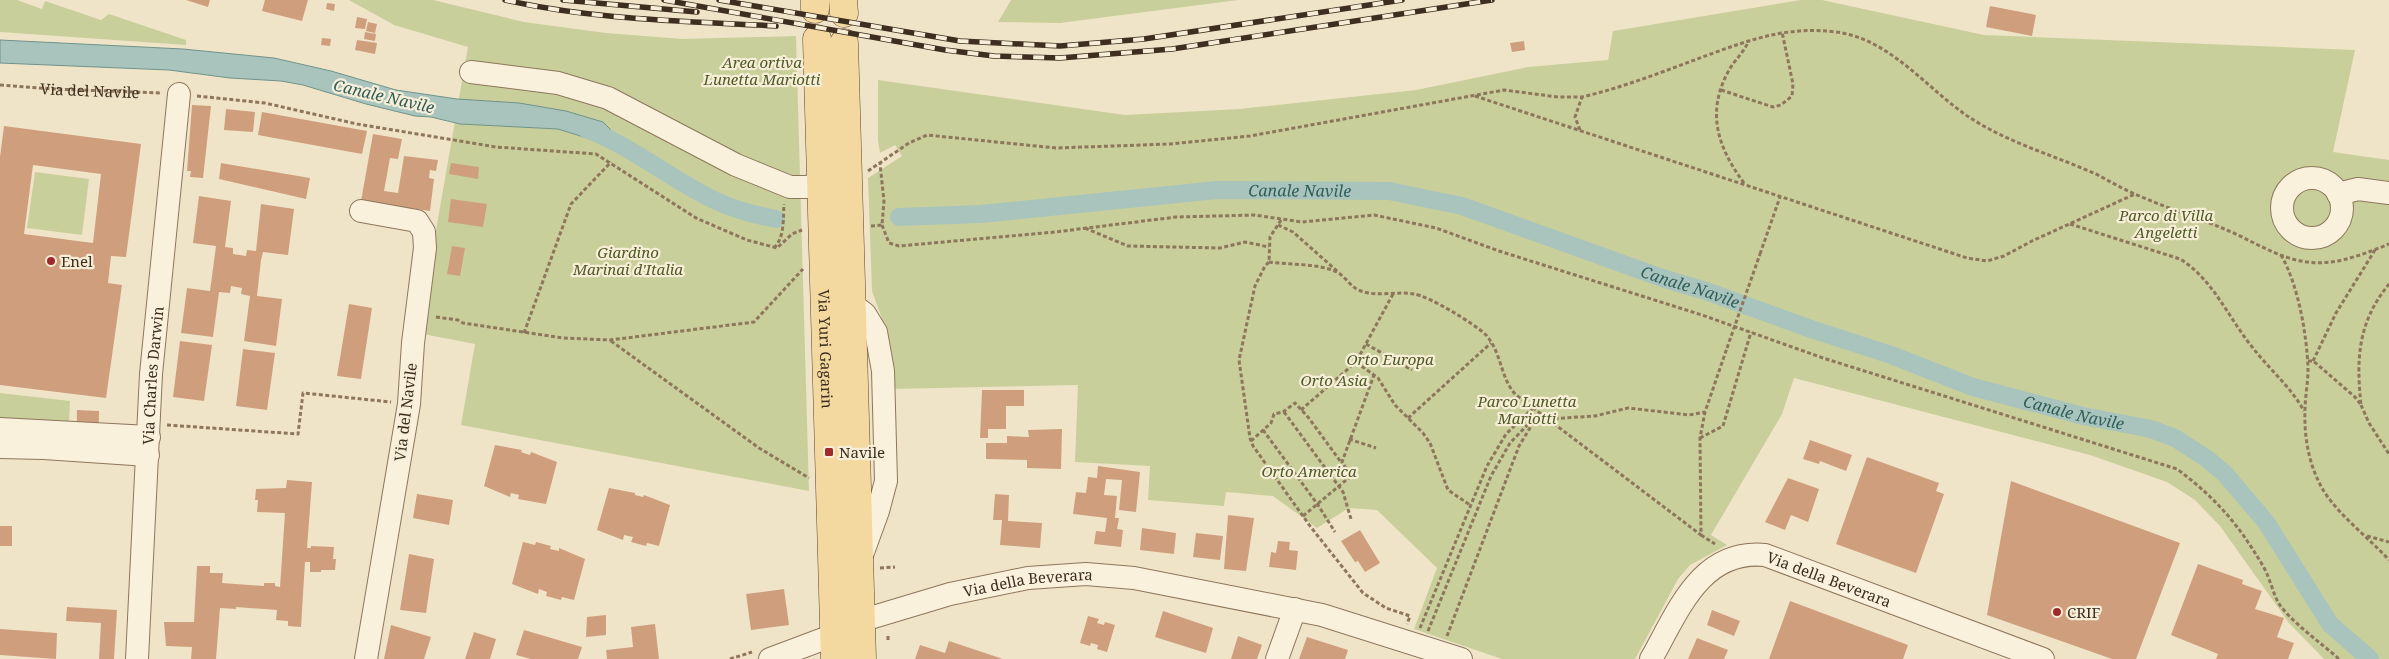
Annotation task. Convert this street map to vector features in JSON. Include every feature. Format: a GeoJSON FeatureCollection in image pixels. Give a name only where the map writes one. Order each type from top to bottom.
{"type":"FeatureCollection","features":[{"type":"Feature","properties":{"kind":"main road","name":"Via Yuri Gagarin"},"geometry":{"type":"LineString","coordinates":[[817,39],[834,647]]}},
{"type":"Feature","properties":{"kind":"main road","name":"Via Yuri Gagarin"},"geometry":{"type":"LineString","coordinates":[[844,43],[852,304],[866,566],[860,621],[862,659]]}},
{"type":"Feature","properties":{"kind":"street"},"geometry":{"type":"LineString","coordinates":[[470,72],[483,72],[558,83],[608,98],[736,165],[790,187],[807,186],[821,182]]}},
{"type":"Feature","properties":{"kind":"street","name":"Via Charles Darwin"},"geometry":{"type":"LineString","coordinates":[[137,659],[151,374],[180,94]]}},
{"type":"Feature","properties":{"kind":"street"},"geometry":{"type":"LineString","coordinates":[[2338,194],[2358,188],[2389,193]]}},
{"type":"Feature","properties":{"kind":"street","name":"Via del Navile"},"geometry":{"type":"LineString","coordinates":[[361,210],[417,221],[424,232],[425,248],[416,314],[409,404],[366,659]]}},
{"type":"Feature","properties":{"kind":"street"},"geometry":{"type":"LineString","coordinates":[[0,428],[149,439]]}},
{"type":"Feature","properties":{"kind":"street"},"geometry":{"type":"LineString","coordinates":[[0,447],[44,448],[149,439]]}},
{"type":"Feature","properties":{"kind":"street","name":"Via della Beverara"},"geometry":{"type":"LineString","coordinates":[[1651,659],[1691,590],[1708,572],[1734,557],[1751,554],[1765,556],[1995,650],[2043,659]]}},
{"type":"Feature","properties":{"kind":"street","name":"Via della Beverara"},"geometry":{"type":"LineString","coordinates":[[770,659],[834,647],[860,621],[950,594],[1028,578],[1068,574],[1134,578],[1296,610],[1349,622],[1461,659]]}},
{"type":"Feature","properties":{"kind":"street"},"geometry":{"type":"LineString","coordinates":[[1277,659],[1296,610]]}},
{"type":"Feature","properties":{"kind":"path"},"geometry":{"type":"LineString","coordinates":[[1721,90],[1773,106],[1781,105],[1792,96],[1792,84],[1782,32]]}},
{"type":"Feature","properties":{"kind":"path"},"geometry":{"type":"LineString","coordinates":[[865,172],[880,164],[909,143],[927,136],[1056,148],[1170,144],[1250,136],[1512,90],[1563,97],[1582,97],[1749,39],[1782,32],[1836,32],[1867,42],[1899,62],[1959,111],[1984,126],[2042,154],[2087,170],[2136,194],[2239,234],[2281,254],[2301,261],[2317,263],[2336,261],[2389,244]]}},
{"type":"Feature","properties":{"kind":"path"},"geometry":{"type":"LineString","coordinates":[[1744,185],[1728,162],[1719,138],[1716,114],[1721,90],[1728,73],[1745,50],[1749,39]]}},
{"type":"Feature","properties":{"kind":"path","name":"Via del Navile"},"geometry":{"type":"LineString","coordinates":[[0,85],[54,90],[125,90],[180,94]]}},
{"type":"Feature","properties":{"kind":"path"},"geometry":{"type":"LineString","coordinates":[[1474,96],[1967,258],[1987,261],[2004,256],[2136,194]]}},
{"type":"Feature","properties":{"kind":"path"},"geometry":{"type":"LineString","coordinates":[[1581,131],[1575,117],[1582,97]]}},
{"type":"Feature","properties":{"kind":"path"},"geometry":{"type":"LineString","coordinates":[[220,98],[299,110],[352,123],[520,150],[559,150],[596,154],[612,162],[696,218],[774,248],[781,247],[792,234],[807,227]]}},
{"type":"Feature","properties":{"kind":"path"},"geometry":{"type":"LineString","coordinates":[[524,333],[571,204],[612,162]]}},
{"type":"Feature","properties":{"kind":"path"},"geometry":{"type":"LineString","coordinates":[[880,164],[884,201],[882,225],[889,243],[899,246],[1205,215],[1262,216],[1302,222],[1374,216],[1436,228],[1499,251],[1751,332],[1824,358],[2177,470],[2206,491],[2241,530],[2265,568],[2281,606],[2310,636],[2339,659]]}},
{"type":"Feature","properties":{"kind":"path"},"geometry":{"type":"LineString","coordinates":[[774,248],[780,238],[783,226],[784,184]]}},
{"type":"Feature","properties":{"kind":"path"},"geometry":{"type":"LineString","coordinates":[[1278,225],[1293,232],[1358,290],[1369,294],[1414,294],[1425,297],[1470,323],[1485,335],[1500,357],[1508,387],[1539,413],[1701,535],[1700,438],[1705,412],[1780,197]]}},
{"type":"Feature","properties":{"kind":"path"},"geometry":{"type":"LineString","coordinates":[[1281,220],[1270,237],[1269,262],[1255,286],[1239,360],[1251,441],[1303,516],[1363,593],[1386,608],[1410,616],[1406,628]]}},
{"type":"Feature","properties":{"kind":"path"},"geometry":{"type":"LineString","coordinates":[[2069,224],[2180,259],[2189,264],[2208,284],[2232,322],[2293,394],[2305,412]]}},
{"type":"Feature","properties":{"kind":"path"},"geometry":{"type":"LineString","coordinates":[[867,226],[882,225]]}},
{"type":"Feature","properties":{"kind":"path"},"geometry":{"type":"LineString","coordinates":[[1084,228],[1128,246],[1220,248],[1245,242],[1263,244],[1269,248]]}},
{"type":"Feature","properties":{"kind":"path"},"geometry":{"type":"LineString","coordinates":[[2312,361],[2336,313],[2375,250]]}},
{"type":"Feature","properties":{"kind":"path"},"geometry":{"type":"LineString","coordinates":[[2281,254],[2297,299],[2308,361],[2305,412],[2307,444],[2316,477],[2333,505],[2389,560]]}},
{"type":"Feature","properties":{"kind":"path"},"geometry":{"type":"LineString","coordinates":[[1269,262],[1327,269],[1339,273]]}},
{"type":"Feature","properties":{"kind":"path"},"geometry":{"type":"LineString","coordinates":[[416,314],[524,333],[562,338],[610,340],[754,322],[808,263]]}},
{"type":"Feature","properties":{"kind":"path"},"geometry":{"type":"LineString","coordinates":[[2361,405],[2358,369],[2362,333],[2377,300],[2389,284]]}},
{"type":"Feature","properties":{"kind":"path"},"geometry":{"type":"LineString","coordinates":[[1301,410],[1356,362],[1394,293]]}},
{"type":"Feature","properties":{"kind":"path"},"geometry":{"type":"LineString","coordinates":[[1700,438],[1723,426],[1751,332]]}},
{"type":"Feature","properties":{"kind":"path"},"geometry":{"type":"LineString","coordinates":[[610,340],[759,448],[815,481]]}},
{"type":"Feature","properties":{"kind":"path"},"geometry":{"type":"LineString","coordinates":[[1408,418],[1491,343]]}},
{"type":"Feature","properties":{"kind":"path"},"geometry":{"type":"LineString","coordinates":[[1366,344],[1412,370]]}},
{"type":"Feature","properties":{"kind":"path"},"geometry":{"type":"LineString","coordinates":[[2308,361],[2312,361],[2348,391],[2361,405],[2369,423],[2389,454]]}},
{"type":"Feature","properties":{"kind":"path"},"geometry":{"type":"LineString","coordinates":[[1356,362],[1374,375],[1408,418],[1423,433],[1430,443],[1448,490],[1470,505]]}},
{"type":"Feature","properties":{"kind":"path"},"geometry":{"type":"LineString","coordinates":[[1342,462],[1374,375]]}},
{"type":"Feature","properties":{"kind":"path"},"geometry":{"type":"LineString","coordinates":[[149,439],[298,434],[303,393],[409,404]]}},
{"type":"Feature","properties":{"kind":"path"},"geometry":{"type":"LineString","coordinates":[[1251,441],[1271,423],[1274,414],[1284,412],[1295,403],[1342,462],[1351,476],[1303,516]]}},
{"type":"Feature","properties":{"kind":"path"},"geometry":{"type":"LineString","coordinates":[[1419,632],[1487,466],[1506,434],[1533,408]]}},
{"type":"Feature","properties":{"kind":"path"},"geometry":{"type":"LineString","coordinates":[[1548,419],[1595,416],[1628,408],[1688,416],[1705,412]]}},
{"type":"Feature","properties":{"kind":"path"},"geometry":{"type":"LineString","coordinates":[[1284,412],[1340,487],[1351,519]]}},
{"type":"Feature","properties":{"kind":"path"},"geometry":{"type":"LineString","coordinates":[[1426,635],[1491,476],[1510,443],[1539,413]]}},
{"type":"Feature","properties":{"kind":"path"},"geometry":{"type":"LineString","coordinates":[[1446,639],[1519,446],[1539,413]]}},
{"type":"Feature","properties":{"kind":"path"},"geometry":{"type":"LineString","coordinates":[[1263,430],[1318,505],[1335,532]]}},
{"type":"Feature","properties":{"kind":"path"},"geometry":{"type":"LineString","coordinates":[[1349,439],[1376,448]]}},
{"type":"Feature","properties":{"kind":"path"},"geometry":{"type":"LineString","coordinates":[[2366,536],[2389,542]]}},
{"type":"Feature","properties":{"kind":"path"},"geometry":{"type":"LineString","coordinates":[[866,566],[895,567]]}},
{"type":"Feature","properties":{"kind":"path"},"geometry":{"type":"LineString","coordinates":[[888,635],[888,640]]}},
{"type":"Feature","properties":{"kind":"green space"},"geometry":{"type":"Polygon","coordinates":[[[0,0],[17,0],[42,9],[45,1],[101,20],[109,14],[186,40],[186,45],[0,32],[0,0]]]}},
{"type":"Feature","properties":{"kind":"green space","name":"Giardino Marinai d'Italia"},"geometry":{"type":"Polygon","coordinates":[[[349,0],[433,0],[524,22],[606,33],[683,39],[796,36],[809,491],[461,425],[475,344],[418,333],[468,47],[394,25],[349,0]]]}},
{"type":"Feature","properties":{"kind":"green space"},"geometry":{"type":"Polygon","coordinates":[[[1011,0],[1238,0],[1060,23],[998,22],[1011,0]]]}},
{"type":"Feature","properties":{"kind":"green space"},"geometry":{"type":"Polygon","coordinates":[[[1801,0],[1822,0],[1984,35],[2355,50],[2333,152],[2389,160],[2389,659],[2324,659],[2289,623],[2220,526],[2195,500],[2167,482],[2090,455],[1794,378],[1782,414],[1711,535],[1727,545],[1690,565],[1678,579],[1635,659],[1502,659],[1414,629],[1437,568],[1377,510],[1349,508],[1317,528],[1273,496],[1226,492],[1224,506],[1148,500],[1150,466],[1075,462],[1078,385],[893,389],[888,335],[872,291],[868,178],[902,156],[895,145],[880,153],[878,140],[878,80],[1125,115],[1239,109],[1416,90],[1528,67],[1608,60],[1613,31],[1801,0]]]}},
{"type":"Feature","properties":{"kind":"green space"},"geometry":{"type":"Polygon","coordinates":[[[35,172],[89,179],[82,235],[27,228],[35,172]]]}},
{"type":"Feature","properties":{"kind":"green space"},"geometry":{"type":"Polygon","coordinates":[[[0,393],[70,401],[69,423],[0,420],[0,393]]]}},
{"type":"Feature","properties":{"kind":"water"},"geometry":{"type":"Polygon","coordinates":[[[0,40],[183,49],[274,58],[331,71],[396,90],[457,99],[519,103],[566,111],[603,122],[611,130],[603,143],[558,129],[460,124],[431,117],[415,116],[366,104],[303,85],[281,81],[230,78],[169,70],[0,63],[0,40]]]}},
{"type":"Feature","properties":{"kind":"building"},"geometry":{"type":"Polygon","coordinates":[[[186,0],[210,0],[208,7],[186,0]]]}},
{"type":"Feature","properties":{"kind":"building"},"geometry":{"type":"Polygon","coordinates":[[[265,0],[308,0],[302,21],[262,11],[265,0]]]}},
{"type":"Feature","properties":{"kind":"building"},"geometry":{"type":"Polygon","coordinates":[[[327,3],[335,4],[334,11],[326,9],[327,3]]]}},
{"type":"Feature","properties":{"kind":"building"},"geometry":{"type":"Polygon","coordinates":[[[1990,6],[2036,15],[2032,36],[1986,27],[1990,6]]]}},
{"type":"Feature","properties":{"kind":"building"},"geometry":{"type":"Polygon","coordinates":[[[357,17],[367,19],[365,29],[355,28],[357,17]]]}},
{"type":"Feature","properties":{"kind":"building"},"geometry":{"type":"Polygon","coordinates":[[[368,22],[377,24],[375,33],[366,31],[368,22]]]}},
{"type":"Feature","properties":{"kind":"building"},"geometry":{"type":"Polygon","coordinates":[[[365,32],[376,34],[375,41],[364,39],[365,32]]]}},
{"type":"Feature","properties":{"kind":"building"},"geometry":{"type":"Polygon","coordinates":[[[322,38],[331,39],[330,46],[321,45],[322,38]]]}},
{"type":"Feature","properties":{"kind":"building"},"geometry":{"type":"Polygon","coordinates":[[[357,40],[377,43],[375,54],[355,50],[357,40]]]}},
{"type":"Feature","properties":{"kind":"building"},"geometry":{"type":"Polygon","coordinates":[[[1524,41],[1525,50],[1512,52],[1510,43],[1524,41]]]}},
{"type":"Feature","properties":{"kind":"building"},"geometry":{"type":"Polygon","coordinates":[[[192,105],[211,106],[203,178],[190,177],[191,171],[187,171],[192,105]]]}},
{"type":"Feature","properties":{"kind":"building"},"geometry":{"type":"Polygon","coordinates":[[[226,109],[255,112],[253,132],[224,130],[226,109]]]}},
{"type":"Feature","properties":{"kind":"building"},"geometry":{"type":"Polygon","coordinates":[[[262,112],[367,131],[362,154],[258,135],[262,112]]]}},
{"type":"Feature","properties":{"kind":"building"},"geometry":{"type":"Polygon","coordinates":[[[4,126],[141,144],[126,257],[111,256],[108,283],[122,285],[106,398],[0,385],[0,157],[4,126]],[[33,165],[24,234],[93,243],[101,174],[33,165]]]}},
{"type":"Feature","properties":{"kind":"building"},"geometry":{"type":"Polygon","coordinates":[[[373,134],[402,139],[398,159],[390,158],[384,191],[398,193],[404,156],[438,160],[436,171],[430,170],[429,178],[434,179],[430,211],[361,201],[373,134]]]}},
{"type":"Feature","properties":{"kind":"building"},"geometry":{"type":"Polygon","coordinates":[[[221,163],[310,178],[306,199],[219,179],[221,163]]]}},
{"type":"Feature","properties":{"kind":"building"},"geometry":{"type":"Polygon","coordinates":[[[451,163],[479,167],[478,179],[449,174],[451,163]]]}},
{"type":"Feature","properties":{"kind":"building"},"geometry":{"type":"Polygon","coordinates":[[[199,196],[231,201],[225,247],[233,248],[233,254],[246,256],[247,250],[256,251],[261,204],[294,209],[288,255],[263,252],[261,260],[257,296],[282,299],[276,346],[244,341],[250,296],[241,294],[242,288],[231,286],[230,293],[219,292],[213,337],[181,333],[187,288],[210,291],[216,246],[193,243],[199,196]]]}},
{"type":"Feature","properties":{"kind":"building"},"geometry":{"type":"Polygon","coordinates":[[[451,199],[487,204],[483,227],[448,222],[451,199]]]}},
{"type":"Feature","properties":{"kind":"building"},"geometry":{"type":"Polygon","coordinates":[[[452,246],[465,248],[460,276],[447,274],[452,246]]]}},
{"type":"Feature","properties":{"kind":"building"},"geometry":{"type":"Polygon","coordinates":[[[349,304],[372,308],[361,379],[337,376],[349,304]]]}},
{"type":"Feature","properties":{"kind":"building"},"geometry":{"type":"Polygon","coordinates":[[[180,341],[212,345],[204,401],[173,397],[180,341]]]}},
{"type":"Feature","properties":{"kind":"building"},"geometry":{"type":"Polygon","coordinates":[[[243,349],[275,353],[267,410],[236,406],[243,349]]]}},
{"type":"Feature","properties":{"kind":"building"},"geometry":{"type":"Polygon","coordinates":[[[982,390],[1024,390],[1024,406],[1006,406],[1006,429],[988,429],[988,438],[980,438],[982,390]]]}},
{"type":"Feature","properties":{"kind":"building"},"geometry":{"type":"Polygon","coordinates":[[[77,410],[99,411],[98,461],[76,461],[77,410]]]}},
{"type":"Feature","properties":{"kind":"building"},"geometry":{"type":"Polygon","coordinates":[[[1062,429],[1061,469],[1027,468],[1027,460],[986,459],[986,443],[1007,443],[1007,436],[1029,437],[1028,430],[1062,429]]]}},
{"type":"Feature","properties":{"kind":"building"},"geometry":{"type":"Polygon","coordinates":[[[1810,440],[1852,455],[1846,471],[1820,461],[1819,464],[1803,459],[1810,440]]]}},
{"type":"Feature","properties":{"kind":"building"},"geometry":{"type":"Polygon","coordinates":[[[495,445],[522,450],[521,452],[530,455],[531,452],[557,462],[546,504],[518,499],[519,495],[511,493],[510,497],[484,486],[495,445]]]}},
{"type":"Feature","properties":{"kind":"building"},"geometry":{"type":"Polygon","coordinates":[[[1867,457],[1939,483],[1936,491],[1944,494],[1916,573],[1836,544],[1867,457]]]}},
{"type":"Feature","properties":{"kind":"building"},"geometry":{"type":"Polygon","coordinates":[[[1098,466],[1140,472],[1136,512],[1119,510],[1122,480],[1106,479],[1104,495],[1117,496],[1115,518],[1119,518],[1117,529],[1123,530],[1121,547],[1094,544],[1096,531],[1105,532],[1107,518],[1073,514],[1076,492],[1086,493],[1088,477],[1097,478],[1098,466]]]}},
{"type":"Feature","properties":{"kind":"building"},"geometry":{"type":"Polygon","coordinates":[[[1788,478],[1819,489],[1808,522],[1791,515],[1785,530],[1765,522],[1788,478]]]}},
{"type":"Feature","properties":{"kind":"building"},"geometry":{"type":"Polygon","coordinates":[[[287,480],[312,482],[307,548],[311,548],[311,546],[334,547],[333,559],[336,559],[335,570],[321,570],[321,572],[310,572],[310,562],[305,562],[301,627],[288,626],[288,621],[276,620],[277,610],[236,607],[236,609],[220,608],[216,659],[191,659],[192,647],[166,646],[164,622],[194,622],[197,566],[210,566],[210,573],[223,573],[222,583],[264,586],[264,583],[275,583],[275,586],[280,587],[285,513],[257,512],[258,500],[255,500],[256,489],[286,488],[287,480]]]}},
{"type":"Feature","properties":{"kind":"building"},"geometry":{"type":"Polygon","coordinates":[[[2011,481],[2180,543],[2136,659],[2112,659],[1987,615],[2011,481]]]}},
{"type":"Feature","properties":{"kind":"building"},"geometry":{"type":"Polygon","coordinates":[[[609,488],[635,493],[635,495],[643,497],[644,495],[670,505],[659,546],[647,543],[646,546],[631,542],[633,537],[624,535],[623,540],[597,530],[609,488]]]}},
{"type":"Feature","properties":{"kind":"building"},"geometry":{"type":"Polygon","coordinates":[[[417,494],[453,500],[449,525],[413,518],[417,494]]]}},
{"type":"Feature","properties":{"kind":"building"},"geometry":{"type":"Polygon","coordinates":[[[995,494],[1009,495],[1008,521],[1042,523],[1040,548],[1000,545],[1002,520],[993,520],[995,494]]]}},
{"type":"Feature","properties":{"kind":"building"},"geometry":{"type":"Polygon","coordinates":[[[1228,515],[1254,518],[1246,571],[1224,569],[1228,515]]]}},
{"type":"Feature","properties":{"kind":"building"},"geometry":{"type":"Polygon","coordinates":[[[0,526],[12,526],[12,546],[0,546],[0,526]]]}},
{"type":"Feature","properties":{"kind":"building"},"geometry":{"type":"Polygon","coordinates":[[[1142,528],[1176,533],[1174,554],[1140,550],[1142,528]]]}},
{"type":"Feature","properties":{"kind":"building"},"geometry":{"type":"Polygon","coordinates":[[[1360,530],[1380,563],[1365,572],[1358,561],[1355,562],[1341,541],[1360,530]]]}},
{"type":"Feature","properties":{"kind":"building"},"geometry":{"type":"Polygon","coordinates":[[[1196,533],[1223,536],[1220,560],[1193,557],[1196,533]]]}},
{"type":"Feature","properties":{"kind":"building"},"geometry":{"type":"Polygon","coordinates":[[[1278,541],[1290,542],[1289,550],[1298,551],[1296,570],[1269,567],[1271,552],[1276,553],[1278,541]]]}},
{"type":"Feature","properties":{"kind":"building"},"geometry":{"type":"Polygon","coordinates":[[[523,542],[535,545],[536,542],[551,546],[550,549],[559,551],[559,548],[585,559],[574,600],[562,597],[561,600],[546,596],[547,592],[539,589],[538,594],[512,584],[523,542]]]}},
{"type":"Feature","properties":{"kind":"building"},"geometry":{"type":"Polygon","coordinates":[[[409,554],[434,559],[426,613],[400,610],[409,554]]]}},
{"type":"Feature","properties":{"kind":"building"},"geometry":{"type":"Polygon","coordinates":[[[2198,564],[2243,580],[2242,584],[2262,591],[2255,609],[2284,618],[2277,637],[2294,643],[2288,659],[2216,659],[2218,654],[2171,635],[2198,564]]]}},
{"type":"Feature","properties":{"kind":"building"},"geometry":{"type":"Polygon","coordinates":[[[784,589],[789,625],[751,630],[746,594],[784,589]]]}},
{"type":"Feature","properties":{"kind":"building"},"geometry":{"type":"Polygon","coordinates":[[[1790,601],[1908,645],[1903,659],[1769,659],[1790,601]]]}},
{"type":"Feature","properties":{"kind":"building"},"geometry":{"type":"Polygon","coordinates":[[[67,607],[117,610],[114,659],[99,659],[101,623],[66,621],[67,607]]]}},
{"type":"Feature","properties":{"kind":"building"},"geometry":{"type":"Polygon","coordinates":[[[1712,610],[1740,621],[1734,636],[1707,625],[1712,610]]]}},
{"type":"Feature","properties":{"kind":"building"},"geometry":{"type":"Polygon","coordinates":[[[1163,611],[1213,628],[1206,653],[1155,637],[1163,611]]]}},
{"type":"Feature","properties":{"kind":"building"},"geometry":{"type":"Polygon","coordinates":[[[606,615],[606,635],[586,637],[587,617],[606,615]]]}},
{"type":"Feature","properties":{"kind":"building"},"geometry":{"type":"Polygon","coordinates":[[[1088,616],[1099,619],[1097,623],[1104,625],[1105,622],[1115,625],[1107,652],[1097,649],[1098,645],[1091,643],[1090,646],[1080,643],[1088,616]]]}},
{"type":"Feature","properties":{"kind":"building"},"geometry":{"type":"Polygon","coordinates":[[[655,624],[659,659],[607,659],[606,650],[633,647],[631,627],[655,624]]]}},
{"type":"Feature","properties":{"kind":"building"},"geometry":{"type":"Polygon","coordinates":[[[391,625],[431,637],[424,659],[384,659],[391,625]]]}},
{"type":"Feature","properties":{"kind":"building"},"geometry":{"type":"Polygon","coordinates":[[[0,629],[57,633],[56,659],[0,655],[0,629]]]}},
{"type":"Feature","properties":{"kind":"building"},"geometry":{"type":"Polygon","coordinates":[[[524,630],[582,647],[578,659],[531,659],[516,655],[524,630]]]}},
{"type":"Feature","properties":{"kind":"building"},"geometry":{"type":"Polygon","coordinates":[[[474,632],[496,639],[490,659],[465,659],[474,632]]]}},
{"type":"Feature","properties":{"kind":"building"},"geometry":{"type":"Polygon","coordinates":[[[1238,636],[1262,645],[1257,659],[1231,659],[1238,636]]]}},
{"type":"Feature","properties":{"kind":"building"},"geometry":{"type":"Polygon","coordinates":[[[1307,637],[1348,650],[1345,659],[1299,659],[1307,637]]]}},
{"type":"Feature","properties":{"kind":"building"},"geometry":{"type":"Polygon","coordinates":[[[1697,638],[1728,650],[1724,659],[1688,659],[1697,638]]]}},
{"type":"Feature","properties":{"kind":"building"},"geometry":{"type":"Polygon","coordinates":[[[949,641],[1003,659],[915,659],[920,645],[945,653],[949,641]]]}},
{"type":"Feature","properties":{"kind":"waterway","name":"Canale Navile"},"geometry":{"type":"LineString","coordinates":[[586,129],[619,144],[714,200],[745,212],[776,219]]}},
{"type":"Feature","properties":{"kind":"waterway","name":"Canale Navile"},"geometry":{"type":"LineString","coordinates":[[899,217],[981,214],[1217,190],[1389,191],[1462,206],[1665,279],[1706,291],[1811,329],[1891,355],[1973,387],[2083,416],[2151,429],[2175,438],[2206,458],[2225,474],[2266,522],[2330,624],[2370,659]]}},
{"type":"Feature","properties":{"kind":"railway"},"geometry":{"type":"LineString","coordinates":[[505,0],[538,7],[606,16],[776,26]]}},
{"type":"Feature","properties":{"kind":"railway"},"geometry":{"type":"LineString","coordinates":[[563,0],[697,12]]}},
{"type":"Feature","properties":{"kind":"railway"},"geometry":{"type":"LineString","coordinates":[[664,0],[945,50],[994,56],[1060,58],[1172,49],[1492,0]]}},
{"type":"Feature","properties":{"kind":"railway"},"geometry":{"type":"LineString","coordinates":[[719,0],[960,41],[1060,46],[1144,39],[1402,0]]}},
{"type":"Feature","properties":{"kind":"place","name":"Enel"},"geometry":{"type":"Point","coordinates":[51,261]}},
{"type":"Feature","properties":{"kind":"place","name":"Navile"},"geometry":{"type":"Point","coordinates":[829,452]}},
{"type":"Feature","properties":{"kind":"place","name":"CRIF"},"geometry":{"type":"Point","coordinates":[2057,612]}},
{"type":"Feature","properties":{"kind":"park label","name":"Area ortiva Lunetta Mariotti"},"geometry":{"type":"Point","coordinates":[762,70]}},
{"type":"Feature","properties":{"kind":"park label","name":"Parco di Villa Angeletti"},"geometry":{"type":"Point","coordinates":[2166,224]}},
{"type":"Feature","properties":{"kind":"park label","name":"Orto Europa"},"geometry":{"type":"Point","coordinates":[1390,359]}},
{"type":"Feature","properties":{"kind":"park label","name":"Orto Asia"},"geometry":{"type":"Point","coordinates":[1334,380]}},
{"type":"Feature","properties":{"kind":"park label","name":"Parco Lunetta Mariotti"},"geometry":{"type":"Point","coordinates":[1527,410]}},
{"type":"Feature","properties":{"kind":"park label","name":"Orto America"},"geometry":{"type":"Point","coordinates":[1309,471]}}]}
